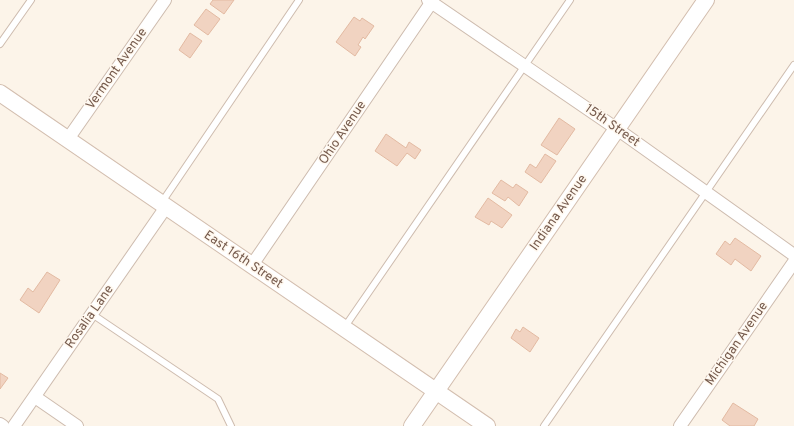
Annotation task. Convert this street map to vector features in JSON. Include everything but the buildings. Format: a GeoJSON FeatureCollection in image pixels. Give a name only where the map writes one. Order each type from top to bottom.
{"type":"FeatureCollection","features":[{"type":"Feature","properties":{"kind":"street","name":"Vermont Avenue"},"geometry":{"type":"LineString","coordinates":[[68,139],[165,0]]}},
{"type":"Feature","properties":{"kind":"street","name":"Indiana Avenue"},"geometry":{"type":"LineString","coordinates":[[412,426],[706,0]]}},
{"type":"Feature","properties":{"kind":"street","name":"15th Street"},"geometry":{"type":"LineString","coordinates":[[431,1],[617,129],[794,255]]}},
{"type":"Feature","properties":{"kind":"street","name":"Ohio Avenue"},"geometry":{"type":"LineString","coordinates":[[252,265],[431,1]]}},
{"type":"Feature","properties":{"kind":"street","name":"East 16th Street"},"geometry":{"type":"LineString","coordinates":[[0,93],[487,426]]}},
{"type":"Feature","properties":{"kind":"street","name":"Rosalia Lane"},"geometry":{"type":"LineString","coordinates":[[14,426],[92,314],[163,205]]}},
{"type":"Feature","properties":{"kind":"street","name":"Michigan Avenue"},"geometry":{"type":"LineString","coordinates":[[680,426],[794,262]]}},
{"type":"Feature","properties":{"kind":"street"},"geometry":{"type":"LineString","coordinates":[[35,396],[78,426]]}},
{"type":"Feature","properties":{"kind":"lane"},"geometry":{"type":"LineString","coordinates":[[0,44],[31,0]]}},
{"type":"Feature","properties":{"kind":"lane"},"geometry":{"type":"LineString","coordinates":[[163,205],[299,0]]}},
{"type":"Feature","properties":{"kind":"lane"},"geometry":{"type":"LineString","coordinates":[[344,328],[570,0]]}},
{"type":"Feature","properties":{"kind":"lane"},"geometry":{"type":"LineString","coordinates":[[544,426],[794,65]]}},
{"type":"Feature","properties":{"kind":"lane"},"geometry":{"type":"LineString","coordinates":[[92,314],[218,398],[231,426]]}}]}
